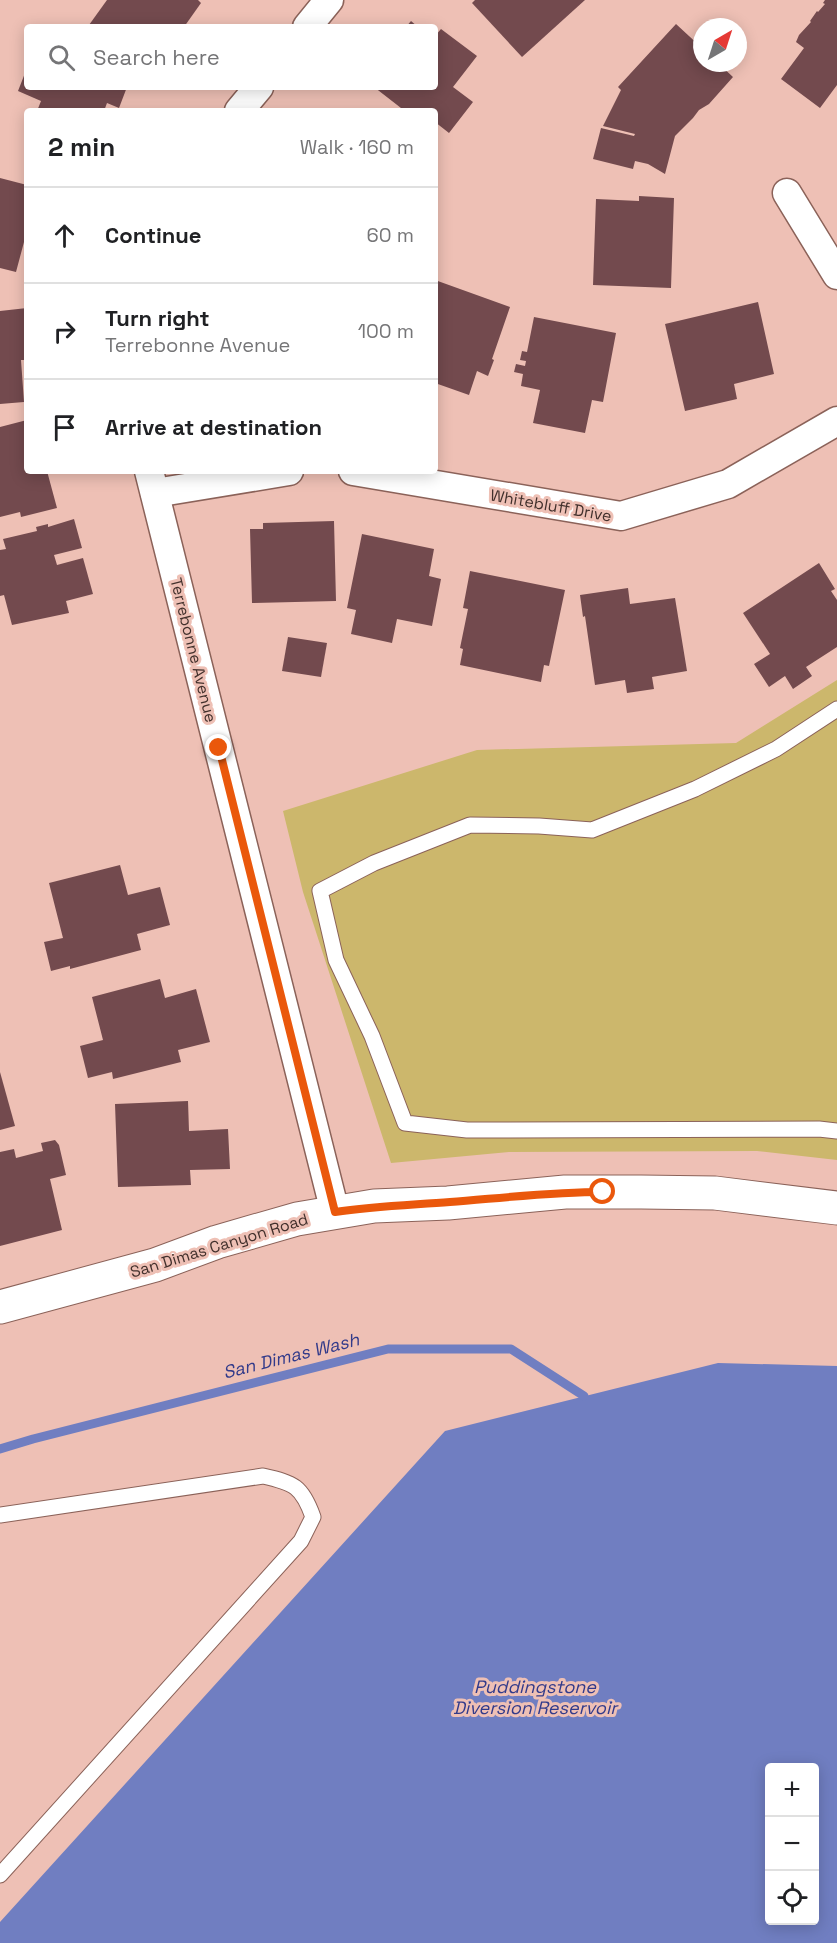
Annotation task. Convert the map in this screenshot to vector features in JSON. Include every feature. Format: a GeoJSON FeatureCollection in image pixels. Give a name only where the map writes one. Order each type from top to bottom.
{"type":"FeatureCollection","features":[{"type":"Feature","properties":{"kind":"street"},"geometry":{"type":"LineString","coordinates":[[309,24],[329,0]]}},
{"type":"Feature","properties":{"kind":"street"},"geometry":{"type":"LineString","coordinates":[[242,108],[256,90]]}},
{"type":"Feature","properties":{"kind":"street"},"geometry":{"type":"LineString","coordinates":[[787,193],[837,275]]}},
{"type":"Feature","properties":{"kind":"street","name":"Whitebluff Drive"},"geometry":{"type":"LineString","coordinates":[[371,474],[621,516],[728,484],[837,421]]}},
{"type":"Feature","properties":{"kind":"street"},"geometry":{"type":"LineString","coordinates":[[152,482],[252,474]]}},
{"type":"Feature","properties":{"kind":"street","name":"Terrebonne Avenue"},"geometry":{"type":"LineString","coordinates":[[152,482],[335,1212]]}},
{"type":"Feature","properties":{"kind":"street","name":"San Dimas Canyon Road"},"geometry":{"type":"LineString","coordinates":[[0,1307],[155,1265],[217,1242],[297,1219],[374,1206],[448,1203],[565,1192],[715,1193],[837,1208]]}},
{"type":"Feature","properties":{"kind":"lane"},"geometry":{"type":"LineString","coordinates":[[837,709],[776,749],[726,774],[695,789],[592,830],[540,826],[470,825],[374,863],[320,891],[336,960],[372,1036],[405,1123],[467,1130],[819,1129],[837,1131]]}},
{"type":"Feature","properties":{"kind":"lane"},"geometry":{"type":"LineString","coordinates":[[0,1515],[263,1476],[286,1481],[305,1497],[313,1517],[301,1541],[0,1875]]}},
{"type":"Feature","properties":{"kind":"shaded area"},"geometry":{"type":"Polygon","coordinates":[[[837,680],[837,1160],[757,1151],[509,1152],[391,1163],[303,892],[283,811],[477,750],[736,743],[837,680]]]}},
{"type":"Feature","properties":{"kind":"water","name":"Puddingstone Diversion Reservoir"},"geometry":{"type":"Polygon","coordinates":[[[718,1363],[837,1366],[837,1943],[0,1943],[0,1922],[445,1431],[718,1363]]]}},
{"type":"Feature","properties":{"kind":"building"},"geometry":{"type":"Polygon","coordinates":[[[107,0],[198,0],[201,3],[186,24],[90,24],[107,0]]]}},
{"type":"Feature","properties":{"kind":"building"},"geometry":{"type":"Polygon","coordinates":[[[475,0],[585,0],[522,57],[472,3],[475,0]]]}},
{"type":"Feature","properties":{"kind":"building"},"geometry":{"type":"Polygon","coordinates":[[[825,0],[837,0],[837,85],[820,108],[781,79],[804,48],[796,42],[799,35],[825,4],[823,3],[825,0]]]}},
{"type":"Feature","properties":{"kind":"building"},"geometry":{"type":"Polygon","coordinates":[[[676,24],[693,40],[693,72],[728,72],[733,77],[709,104],[699,110],[675,136],[665,174],[648,164],[635,161],[633,169],[593,159],[601,128],[634,136],[635,134],[603,126],[621,90],[618,87],[676,24]]]}},
{"type":"Feature","properties":{"kind":"building"},"geometry":{"type":"Polygon","coordinates":[[[441,29],[477,56],[453,87],[473,102],[449,133],[438,124],[438,108],[401,108],[378,90],[438,90],[438,32],[441,29]]]}},
{"type":"Feature","properties":{"kind":"building"},"geometry":{"type":"Polygon","coordinates":[[[24,76],[24,90],[126,90],[119,108],[107,103],[105,108],[38,108],[41,101],[18,91],[24,76]]]}},
{"type":"Feature","properties":{"kind":"building"},"geometry":{"type":"Polygon","coordinates":[[[0,178],[24,184],[24,242],[16,272],[0,268],[0,178]]]}},
{"type":"Feature","properties":{"kind":"building"},"geometry":{"type":"Polygon","coordinates":[[[639,196],[674,198],[671,288],[593,285],[596,199],[639,201],[639,196]]]}},
{"type":"Feature","properties":{"kind":"building"},"geometry":{"type":"Polygon","coordinates":[[[438,281],[510,307],[488,376],[477,371],[469,395],[438,384],[438,281]]]}},
{"type":"Feature","properties":{"kind":"building"},"geometry":{"type":"Polygon","coordinates":[[[758,302],[774,374],[734,384],[737,399],[685,411],[665,324],[758,302]]]}},
{"type":"Feature","properties":{"kind":"building"},"geometry":{"type":"Polygon","coordinates":[[[24,308],[24,360],[21,360],[24,402],[0,404],[0,311],[24,308]]]}},
{"type":"Feature","properties":{"kind":"building"},"geometry":{"type":"Polygon","coordinates":[[[534,317],[616,333],[603,402],[592,400],[585,433],[533,423],[540,390],[521,386],[523,374],[514,372],[516,364],[525,366],[526,361],[520,360],[522,351],[527,352],[534,317]]]}},
{"type":"Feature","properties":{"kind":"building"},"geometry":{"type":"Polygon","coordinates":[[[24,421],[24,474],[48,474],[57,508],[21,517],[20,512],[0,517],[0,427],[24,421]]]}},
{"type":"Feature","properties":{"kind":"building"},"geometry":{"type":"Polygon","coordinates":[[[74,519],[82,548],[54,555],[57,565],[83,558],[93,594],[66,601],[69,613],[12,625],[4,595],[0,596],[0,550],[6,549],[3,539],[37,531],[36,527],[48,524],[48,527],[74,519]]]}},
{"type":"Feature","properties":{"kind":"building"},"geometry":{"type":"Polygon","coordinates":[[[334,521],[336,601],[252,603],[250,529],[263,529],[263,523],[334,521]]]}},
{"type":"Feature","properties":{"kind":"building"},"geometry":{"type":"Polygon","coordinates":[[[362,534],[434,549],[429,576],[441,579],[432,626],[397,619],[392,643],[351,634],[356,610],[347,608],[362,534]]]}},
{"type":"Feature","properties":{"kind":"building"},"geometry":{"type":"Polygon","coordinates":[[[819,563],[835,589],[831,591],[837,600],[837,647],[806,667],[812,676],[793,689],[785,676],[769,687],[754,664],[770,654],[743,613],[819,563]]]}},
{"type":"Feature","properties":{"kind":"building"},"geometry":{"type":"Polygon","coordinates":[[[470,571],[565,590],[549,666],[544,665],[541,682],[460,665],[463,649],[460,648],[468,609],[463,608],[470,571]]]}},
{"type":"Feature","properties":{"kind":"building"},"geometry":{"type":"Polygon","coordinates":[[[628,588],[630,604],[675,598],[687,671],[652,677],[654,689],[627,693],[625,680],[595,685],[580,595],[628,588]]]}},
{"type":"Feature","properties":{"kind":"building"},"geometry":{"type":"Polygon","coordinates":[[[288,637],[327,643],[321,677],[282,671],[288,637]]]}},
{"type":"Feature","properties":{"kind":"building"},"geometry":{"type":"Polygon","coordinates":[[[120,865],[128,895],[160,887],[170,925],[137,934],[141,950],[70,969],[70,966],[51,971],[44,942],[63,938],[49,883],[120,865]]]}},
{"type":"Feature","properties":{"kind":"building"},"geometry":{"type":"Polygon","coordinates":[[[160,979],[165,998],[196,989],[210,1042],[178,1050],[181,1062],[113,1079],[112,1072],[88,1078],[80,1046],[103,1040],[92,997],[160,979]]]}},
{"type":"Feature","properties":{"kind":"building"},"geometry":{"type":"Polygon","coordinates":[[[0,1072],[15,1126],[0,1130],[0,1072]]]}},
{"type":"Feature","properties":{"kind":"building"},"geometry":{"type":"Polygon","coordinates":[[[188,1101],[189,1131],[228,1129],[230,1169],[190,1170],[191,1185],[118,1187],[115,1104],[188,1101]]]}},
{"type":"Feature","properties":{"kind":"building"},"geometry":{"type":"Polygon","coordinates":[[[55,1140],[59,1145],[66,1175],[50,1179],[62,1230],[0,1246],[0,1152],[14,1149],[16,1158],[43,1151],[41,1143],[55,1140]]]}},
{"type":"Feature","properties":{"kind":"waterway","name":"San Dimas Wash"},"geometry":{"type":"LineString","coordinates":[[0,1449],[388,1349],[511,1349],[584,1396]]}},
{"type":"Feature","properties":{"kind":"route"},"geometry":{"type":"LineString","coordinates":[[219,748],[335,1212],[374,1206],[448,1203],[565,1192],[603,1192]]}}]}
